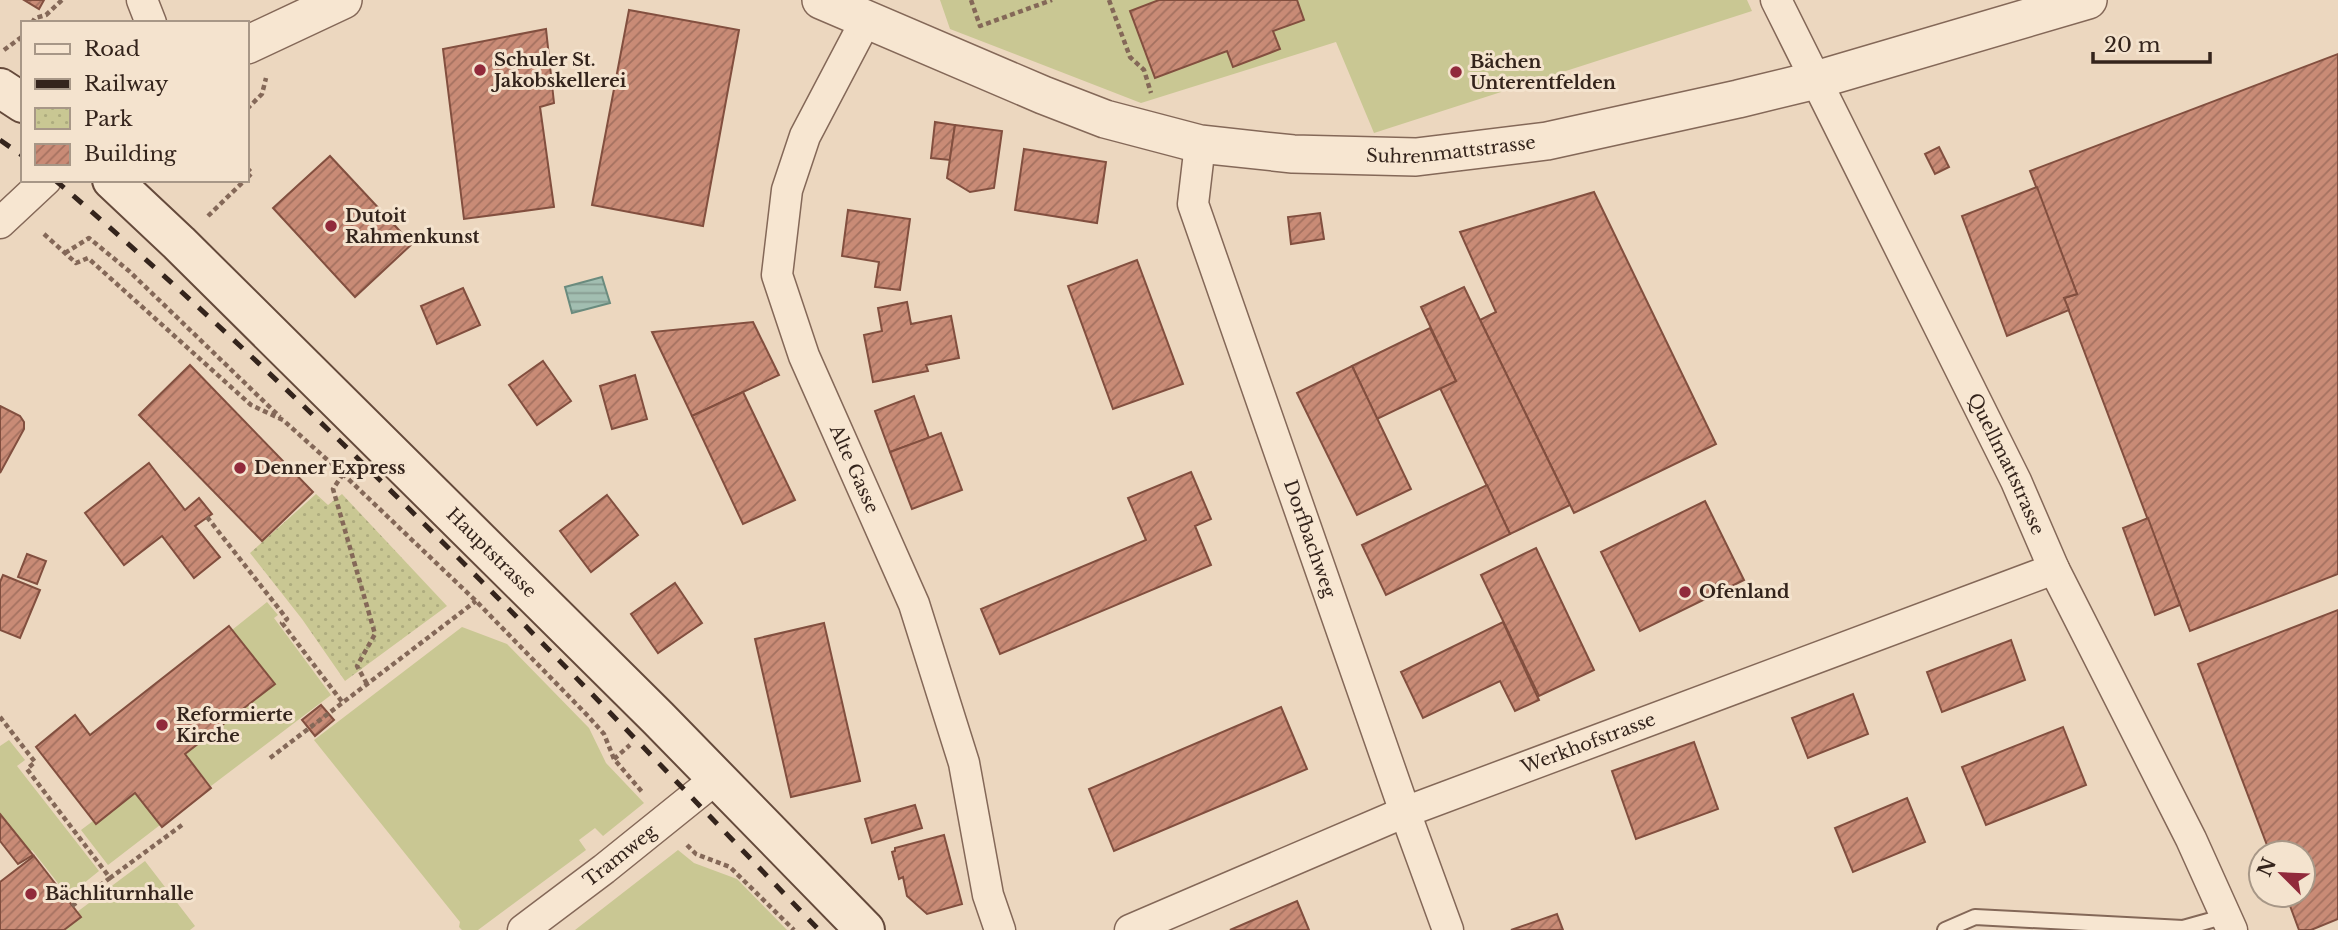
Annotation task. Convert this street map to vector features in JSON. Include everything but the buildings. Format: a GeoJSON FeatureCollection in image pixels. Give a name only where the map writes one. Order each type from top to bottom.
{"type":"FeatureCollection","features":[{"type":"Feature","properties":{"kind":"main road"},"geometry":{"type":"LineString","coordinates":[[0,88],[21,102]]}},
{"type":"Feature","properties":{"kind":"main road","name":"Hauptstrasse"},"geometry":{"type":"LineString","coordinates":[[114,182],[189,253],[717,778],[865,930]]}},
{"type":"Feature","properties":{"kind":"street"},"geometry":{"type":"LineString","coordinates":[[142,0],[150,21]]}},
{"type":"Feature","properties":{"kind":"street"},"geometry":{"type":"LineString","coordinates":[[257,58],[343,0]]}},
{"type":"Feature","properties":{"kind":"street","name":"Suhrenmattstrasse"},"geometry":{"type":"LineString","coordinates":[[821,0],[1043,95],[1105,119],[1165,135],[1200,144],[1293,155],[1416,157],[1548,141],[1816,80],[2041,7],[2088,0]]}},
{"type":"Feature","properties":{"kind":"street","name":"Quellmattstrasse"},"geometry":{"type":"LineString","coordinates":[[1776,0],[2016,481],[2053,569],[2191,839],[2229,923]]}},
{"type":"Feature","properties":{"kind":"street","name":"Alte Gasse"},"geometry":{"type":"LineString","coordinates":[[867,18],[805,136],[787,190],[777,275],[804,356],[914,604],[964,763],[988,895],[1000,930]]}},
{"type":"Feature","properties":{"kind":"street","name":"Dorfbachweg"},"geometry":{"type":"LineString","coordinates":[[1200,144],[1193,204],[1448,930]]}},
{"type":"Feature","properties":{"kind":"street"},"geometry":{"type":"LineString","coordinates":[[0,223],[44,182]]}},
{"type":"Feature","properties":{"kind":"street","name":"Werkhofstrasse"},"geometry":{"type":"LineString","coordinates":[[1130,930],[1405,812],[2053,569]]}},
{"type":"Feature","properties":{"kind":"street","name":"Tramweg"},"geometry":{"type":"LineString","coordinates":[[523,930],[717,778]]}},
{"type":"Feature","properties":{"kind":"lane"},"geometry":{"type":"LineString","coordinates":[[1945,930],[1975,917],[2183,928],[2229,923]]}},
{"type":"Feature","properties":{"kind":"path"},"geometry":{"type":"LineString","coordinates":[[33,21],[46,15],[62,0]]}},
{"type":"Feature","properties":{"kind":"path"},"geometry":{"type":"LineString","coordinates":[[971,0],[980,26],[1052,0]]}},
{"type":"Feature","properties":{"kind":"path"},"geometry":{"type":"LineString","coordinates":[[1109,0],[1130,57],[1144,71],[1165,135]]}},
{"type":"Feature","properties":{"kind":"path"},"geometry":{"type":"LineString","coordinates":[[0,54],[21,38]]}},
{"type":"Feature","properties":{"kind":"path"},"geometry":{"type":"LineString","coordinates":[[248,108],[262,94],[257,58]]}},
{"type":"Feature","properties":{"kind":"path"},"geometry":{"type":"LineString","coordinates":[[220,205],[243,182]]}},
{"type":"Feature","properties":{"kind":"path"},"geometry":{"type":"LineString","coordinates":[[44,234],[76,263],[88,258],[251,405],[283,420]]}},
{"type":"Feature","properties":{"kind":"path"},"geometry":{"type":"LineString","coordinates":[[65,253],[89,238],[129,271],[476,601],[604,734],[614,759],[695,855],[730,867],[794,930]]}},
{"type":"Feature","properties":{"kind":"path"},"geometry":{"type":"LineString","coordinates":[[343,474],[333,489],[375,634],[357,666],[367,684]]}},
{"type":"Feature","properties":{"kind":"path"},"geometry":{"type":"LineString","coordinates":[[207,517],[287,619],[282,623],[343,703]]}},
{"type":"Feature","properties":{"kind":"path"},"geometry":{"type":"LineString","coordinates":[[270,758],[476,601]]}},
{"type":"Feature","properties":{"kind":"path"},"geometry":{"type":"LineString","coordinates":[[0,717],[35,761],[27,769],[110,878]]}},
{"type":"Feature","properties":{"kind":"path"},"geometry":{"type":"LineString","coordinates":[[72,906],[182,825]]}},
{"type":"Feature","properties":{"kind":"green space","name":"Bächen Unterentfelden"},"geometry":{"type":"Polygon","coordinates":[[[940,0],[1747,0],[1752,11],[1374,133],[1336,42],[1141,103],[950,29],[940,0]]]}},
{"type":"Feature","properties":{"kind":"green space"},"geometry":{"type":"Polygon","coordinates":[[[316,494],[328,505],[342,494],[447,606],[345,681],[302,619],[250,553],[316,494]]]}},
{"type":"Feature","properties":{"kind":"green space"},"geometry":{"type":"Polygon","coordinates":[[[267,602],[278,615],[274,618],[331,695],[211,786],[185,754],[274,684],[232,630],[267,602]]]}},
{"type":"Feature","properties":{"kind":"green space"},"geometry":{"type":"Polygon","coordinates":[[[462,627],[507,644],[589,728],[606,763],[644,803],[603,836],[595,828],[579,840],[586,850],[478,930],[462,930],[459,927],[460,922],[314,740],[462,627]]]}},
{"type":"Feature","properties":{"kind":"green space"},"geometry":{"type":"Polygon","coordinates":[[[9,740],[25,760],[17,766],[99,871],[68,896],[32,850],[21,858],[0,830],[0,746],[9,740]]]}},
{"type":"Feature","properties":{"kind":"green space"},"geometry":{"type":"Polygon","coordinates":[[[135,793],[160,825],[108,865],[81,830],[93,821],[96,824],[135,793]]]}},
{"type":"Feature","properties":{"kind":"green space"},"geometry":{"type":"Polygon","coordinates":[[[678,850],[694,863],[737,879],[787,930],[575,930],[678,850]]]}},
{"type":"Feature","properties":{"kind":"green space"},"geometry":{"type":"Polygon","coordinates":[[[145,861],[195,926],[190,930],[64,930],[80,918],[77,912],[145,861]]]}},
{"type":"Feature","properties":{"kind":"shaded area"},"geometry":{"type":"Polygon","coordinates":[[[602,277],[610,303],[572,313],[565,287],[602,277]]]}},
{"type":"Feature","properties":{"kind":"railway"},"geometry":{"type":"LineString","coordinates":[[0,140],[21,155]]}},
{"type":"Feature","properties":{"kind":"railway"},"geometry":{"type":"LineString","coordinates":[[57,182],[156,268],[351,451],[540,641],[819,930]]}},
{"type":"Feature","properties":{"kind":"place","name":"Schuler St. Jakobskellerei"},"geometry":{"type":"Point","coordinates":[480,70]}},
{"type":"Feature","properties":{"kind":"place","name":"Bächen Unterentfelden"},"geometry":{"type":"Point","coordinates":[1456,72]}},
{"type":"Feature","properties":{"kind":"place","name":"Dutoit Rahmenkunst"},"geometry":{"type":"Point","coordinates":[331,226]}},
{"type":"Feature","properties":{"kind":"place","name":"Denner Express"},"geometry":{"type":"Point","coordinates":[240,468]}},
{"type":"Feature","properties":{"kind":"place","name":"Ofenland"},"geometry":{"type":"Point","coordinates":[1685,592]}},
{"type":"Feature","properties":{"kind":"place","name":"Reformierte Kirche"},"geometry":{"type":"Point","coordinates":[162,725]}},
{"type":"Feature","properties":{"kind":"place","name":"Bächliturnhalle"},"geometry":{"type":"Point","coordinates":[31,894]}}]}
